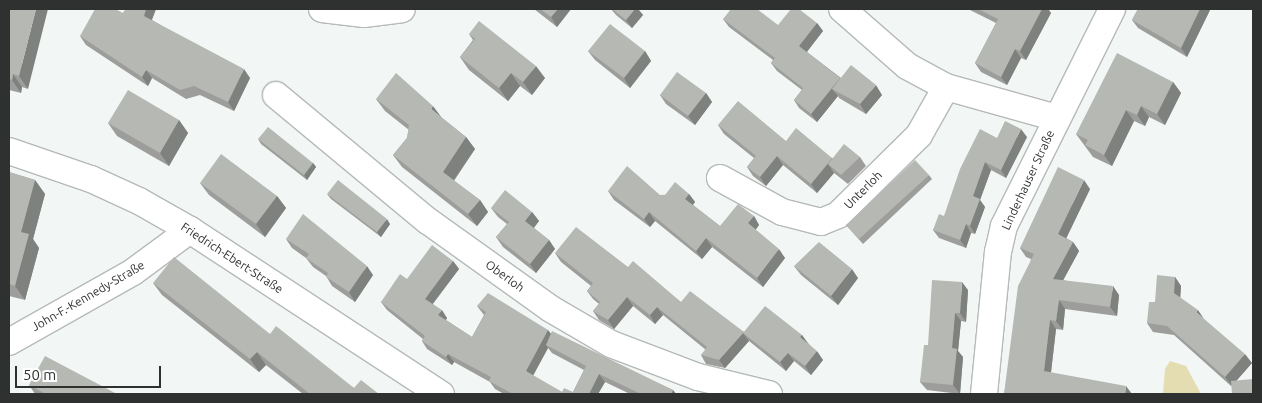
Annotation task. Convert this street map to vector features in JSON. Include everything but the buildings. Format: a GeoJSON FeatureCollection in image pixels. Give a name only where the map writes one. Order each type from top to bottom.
{"type":"FeatureCollection","features":[{"type":"Feature","properties":{"kind":"street"},"geometry":{"type":"LineString","coordinates":[[322,9],[364,14],[402,9]]}},
{"type":"Feature","properties":{"kind":"street"},"geometry":{"type":"LineString","coordinates":[[842,9],[906,66],[946,87],[1057,118]]}},
{"type":"Feature","properties":{"kind":"street","name":"Linderhauser Straße"},"geometry":{"type":"LineString","coordinates":[[984,394],[998,252],[1004,226],[1112,9]]}},
{"type":"Feature","properties":{"kind":"street","name":"Unterloh"},"geometry":{"type":"LineString","coordinates":[[720,178],[782,212],[821,222],[838,215],[919,135],[946,87]]}},
{"type":"Feature","properties":{"kind":"street","name":"Oberloh"},"geometry":{"type":"LineString","coordinates":[[276,95],[428,220],[551,309],[611,344],[698,378],[769,394]]}},
{"type":"Feature","properties":{"kind":"street","name":"Friedrich-Ebert-Straße"},"geometry":{"type":"LineString","coordinates":[[9,151],[91,179],[138,201],[190,230],[441,394]]}},
{"type":"Feature","properties":{"kind":"street","name":"John-F.-Kennedy-Straße"},"geometry":{"type":"LineString","coordinates":[[9,342],[133,272],[190,230]]}},
{"type":"Feature","properties":{"kind":"shaded area"},"geometry":{"type":"Polygon","coordinates":[[[1170,361],[1186,366],[1201,394],[1163,394],[1165,369],[1170,361]]]}}]}
